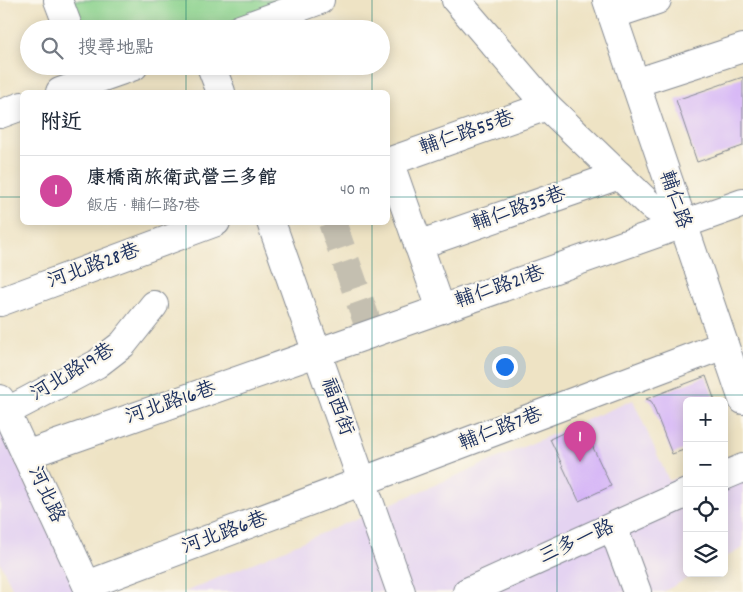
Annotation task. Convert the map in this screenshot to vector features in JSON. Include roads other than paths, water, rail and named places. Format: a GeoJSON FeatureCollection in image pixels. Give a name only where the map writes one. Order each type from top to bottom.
{"type":"FeatureCollection","features":[{"type":"Feature","properties":{"kind":"street"},"geometry":{"type":"LineString","coordinates":[[58,0],[66,20]]}},
{"type":"Feature","properties":{"kind":"street"},"geometry":{"type":"LineString","coordinates":[[265,20],[320,0]]}},
{"type":"Feature","properties":{"kind":"street"},"geometry":{"type":"LineString","coordinates":[[456,0],[547,106],[650,206],[682,224]]}},
{"type":"Feature","properties":{"kind":"street"},"geometry":{"type":"LineString","coordinates":[[610,8],[657,0]]}},
{"type":"Feature","properties":{"kind":"street","name":"輔仁路"},"geometry":{"type":"LineString","coordinates":[[610,8],[743,400]]}},
{"type":"Feature","properties":{"kind":"street"},"geometry":{"type":"LineString","coordinates":[[635,83],[743,48]]}},
{"type":"Feature","properties":{"kind":"street"},"geometry":{"type":"LineString","coordinates":[[63,90],[86,75]]}},
{"type":"Feature","properties":{"kind":"street"},"geometry":{"type":"LineString","coordinates":[[214,75],[220,90]]}},
{"type":"Feature","properties":{"kind":"street","name":"輔仁路55巷"},"geometry":{"type":"LineString","coordinates":[[390,161],[547,106]]}},
{"type":"Feature","properties":{"kind":"street"},"geometry":{"type":"LineString","coordinates":[[0,114],[20,107]]}},
{"type":"Feature","properties":{"kind":"street"},"geometry":{"type":"LineString","coordinates":[[390,168],[441,309]]}},
{"type":"Feature","properties":{"kind":"street","name":"輔仁路35巷"},"geometry":{"type":"LineString","coordinates":[[418,245],[619,176]]}},
{"type":"Feature","properties":{"kind":"street","name":"輔仁路21巷"},"geometry":{"type":"LineString","coordinates":[[317,352],[743,203]]}},
{"type":"Feature","properties":{"kind":"street","name":"河北路28巷"},"geometry":{"type":"LineString","coordinates":[[0,302],[208,225]]}},
{"type":"Feature","properties":{"kind":"street","name":"福西街"},"geometry":{"type":"LineString","coordinates":[[272,225],[402,592]]}},
{"type":"Feature","properties":{"kind":"street","name":"河北路19巷"},"geometry":{"type":"LineString","coordinates":[[3,405],[97,364],[123,344],[154,305]]}},
{"type":"Feature","properties":{"kind":"street","name":"輔仁路7巷"},"geometry":{"type":"LineString","coordinates":[[363,482],[724,345]]}},
{"type":"Feature","properties":{"kind":"street","name":"河北路16巷"},"geometry":{"type":"LineString","coordinates":[[26,455],[317,352]]}},
{"type":"Feature","properties":{"kind":"street","name":"河北路"},"geometry":{"type":"LineString","coordinates":[[3,405],[88,588]]}},
{"type":"Feature","properties":{"kind":"street"},"geometry":{"type":"LineString","coordinates":[[728,474],[743,468]]}},
{"type":"Feature","properties":{"kind":"street","name":"河北路6巷"},"geometry":{"type":"LineString","coordinates":[[88,588],[363,482]]}},
{"type":"Feature","properties":{"kind":"street","name":"三多一路"},"geometry":{"type":"LineString","coordinates":[[467,592],[683,495]]}},
{"type":"Feature","properties":{"kind":"street"},"geometry":{"type":"LineString","coordinates":[[613,527],[636,592]]}},
{"type":"Feature","properties":{"kind":"tunnel"},"geometry":{"type":"LineString","coordinates":[[333,225],[371,333]]}},
{"type":"Feature","properties":{"kind":"place","name":"康橋商旅衛武營三多館"},"geometry":{"type":"Point","coordinates":[580,462]}}]}
